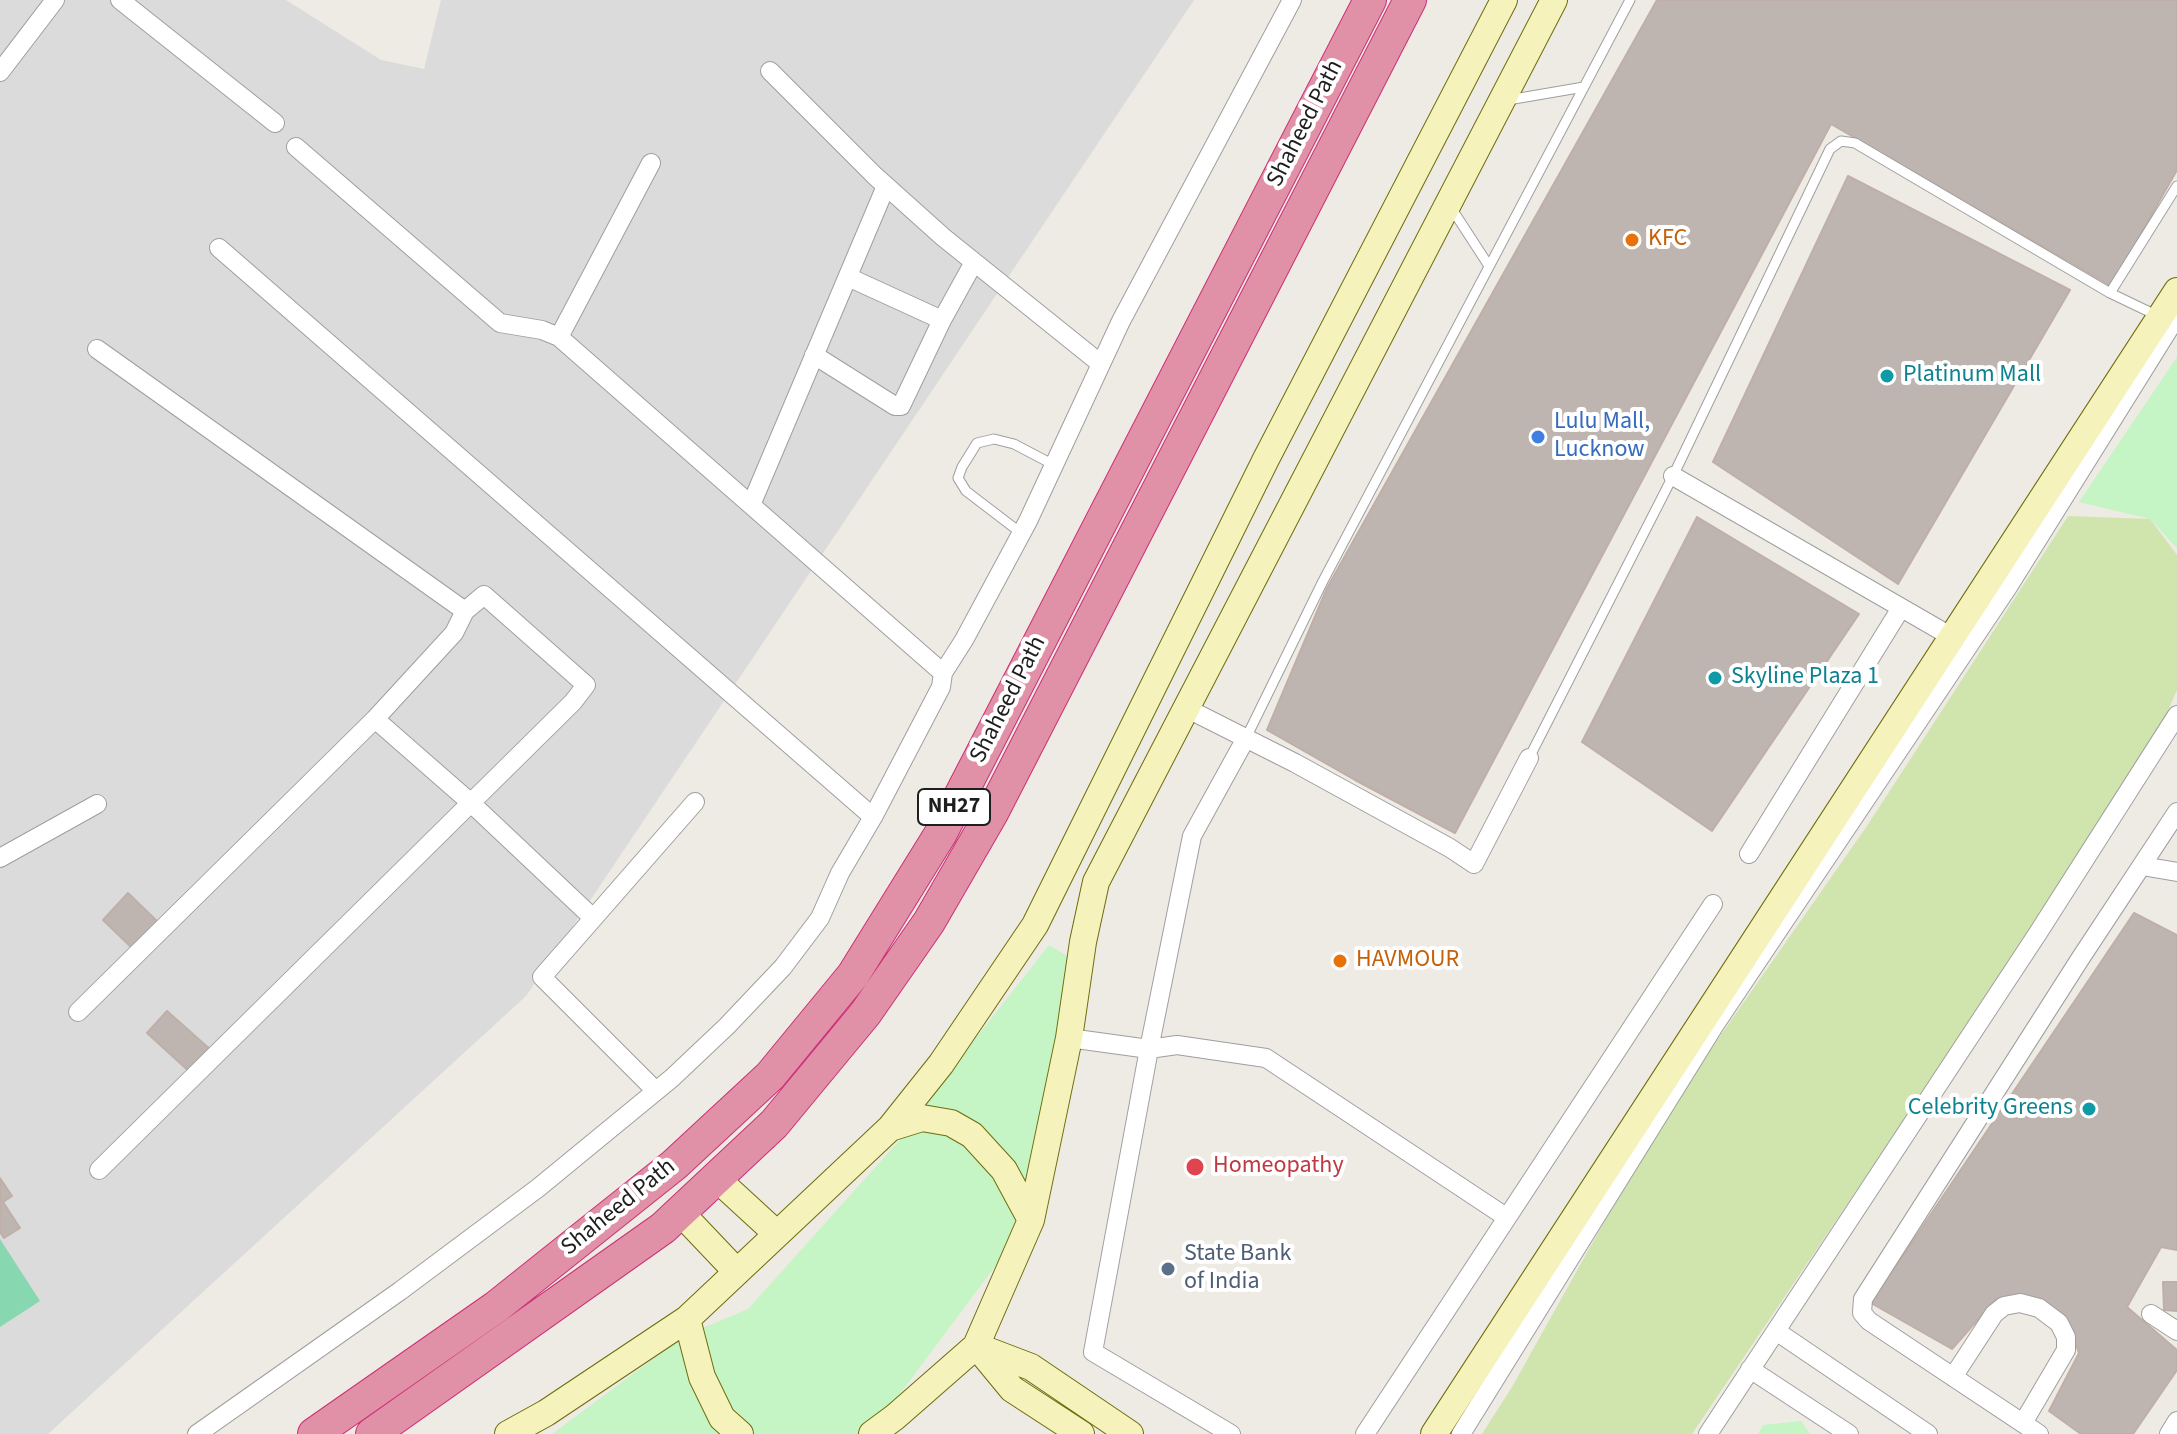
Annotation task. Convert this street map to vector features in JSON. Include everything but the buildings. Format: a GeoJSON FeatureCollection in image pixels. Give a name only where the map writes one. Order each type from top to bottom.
{"type":"FeatureCollection","features":[{"type":"Feature","properties":{"kind":"highway","name":"Shaheed Path"},"geometry":{"type":"LineString","coordinates":[[314,1434],[496,1307],[674,1165],[770,1076],[853,975],[941,833],[1370,0]]}},
{"type":"Feature","properties":{"kind":"highway","name":"Shaheed Path"},"geometry":{"type":"LineString","coordinates":[[372,1434],[663,1228],[774,1124],[865,1014],[929,922],[992,813],[1410,0]]}},
{"type":"Feature","properties":{"kind":"street"},"geometry":{"type":"LineString","coordinates":[[0,72],[55,0]]}},
{"type":"Feature","properties":{"kind":"street"},"geometry":{"type":"LineString","coordinates":[[120,0],[275,123]]}},
{"type":"Feature","properties":{"kind":"street"},"geometry":{"type":"LineString","coordinates":[[197,1434],[400,1291],[500,1216],[656,1091],[727,1026],[783,967],[820,918],[840,873],[941,687],[943,673],[1021,533],[1121,321],[1292,0]]}},
{"type":"Feature","properties":{"kind":"street"},"geometry":{"type":"LineString","coordinates":[[508,1434],[546,1413],[687,1319],[890,1128],[941,1064],[1035,925],[1266,459],[1504,0]]}},
{"type":"Feature","properties":{"kind":"street"},"geometry":{"type":"LineString","coordinates":[[872,1434],[976,1346],[1031,1220],[1069,1038],[1083,942],[1096,882],[1554,0]]}},
{"type":"Feature","properties":{"kind":"street"},"geometry":{"type":"LineString","coordinates":[[770,71],[886,186],[943,237],[1101,364]]}},
{"type":"Feature","properties":{"kind":"street"},"geometry":{"type":"LineString","coordinates":[[296,147],[500,323],[542,330],[559,337],[943,673]]}},
{"type":"Feature","properties":{"kind":"street"},"geometry":{"type":"LineString","coordinates":[[559,337],[651,163]]}},
{"type":"Feature","properties":{"kind":"street"},"geometry":{"type":"LineString","coordinates":[[751,505],[886,186]]}},
{"type":"Feature","properties":{"kind":"street"},"geometry":{"type":"LineString","coordinates":[[219,248],[873,817]]}},
{"type":"Feature","properties":{"kind":"street"},"geometry":{"type":"LineString","coordinates":[[814,355],[895,406],[901,406],[974,262]]}},
{"type":"Feature","properties":{"kind":"street"},"geometry":{"type":"LineString","coordinates":[[848,277],[942,320]]}},
{"type":"Feature","properties":{"kind":"street"},"geometry":{"type":"LineString","coordinates":[[1461,1434],[1714,1026],[2008,587],[2169,316],[2177,291]]}},
{"type":"Feature","properties":{"kind":"street"},"geometry":{"type":"LineString","coordinates":[[1434,1434],[1952,637],[2169,316]]}},
{"type":"Feature","properties":{"kind":"street"},"geometry":{"type":"LineString","coordinates":[[97,349],[465,611]]}},
{"type":"Feature","properties":{"kind":"street"},"geometry":{"type":"LineString","coordinates":[[1673,476],[1952,637]]}},
{"type":"Feature","properties":{"kind":"street"},"geometry":{"type":"LineString","coordinates":[[78,1012],[375,719],[454,633],[465,611],[484,595],[586,685],[573,702],[99,1170]]}},
{"type":"Feature","properties":{"kind":"street"},"geometry":{"type":"LineString","coordinates":[[1749,854],[1901,608]]}},
{"type":"Feature","properties":{"kind":"street"},"geometry":{"type":"LineString","coordinates":[[1186,708],[1424,834],[1474,864],[1529,758]]}},
{"type":"Feature","properties":{"kind":"street"},"geometry":{"type":"LineString","coordinates":[[1708,1434],[2038,933],[2177,713]]}},
{"type":"Feature","properties":{"kind":"street"},"geometry":{"type":"LineString","coordinates":[[1717,1434],[2112,839],[2177,713]]}},
{"type":"Feature","properties":{"kind":"street"},"geometry":{"type":"LineString","coordinates":[[375,719],[471,803],[593,918]]}},
{"type":"Feature","properties":{"kind":"street"},"geometry":{"type":"LineString","coordinates":[[1231,1434],[1093,1352],[1192,836],[1246,738]]}},
{"type":"Feature","properties":{"kind":"street"},"geometry":{"type":"LineString","coordinates":[[656,1091],[542,977],[695,802]]}},
{"type":"Feature","properties":{"kind":"street"},"geometry":{"type":"LineString","coordinates":[[0,858],[97,804]]}},
{"type":"Feature","properties":{"kind":"street"},"geometry":{"type":"LineString","coordinates":[[1953,1377],[1994,1314],[2004,1306],[2020,1303],[2039,1308],[2059,1323],[2066,1337],[2066,1350],[2031,1428],[1953,1377],[1869,1321],[1862,1313],[1863,1299],[2177,812]]}},
{"type":"Feature","properties":{"kind":"street"},"geometry":{"type":"LineString","coordinates":[[2142,866],[2177,872]]}},
{"type":"Feature","properties":{"kind":"street"},"geometry":{"type":"LineString","coordinates":[[1365,1434],[1713,904]]}},
{"type":"Feature","properties":{"kind":"street"},"geometry":{"type":"LineString","coordinates":[[1069,1038],[1149,1049],[1177,1045],[1266,1058],[1506,1217]]}},
{"type":"Feature","properties":{"kind":"street"},"geometry":{"type":"LineString","coordinates":[[890,1128],[922,1118],[951,1123],[972,1135],[1004,1170],[1031,1220]]}},
{"type":"Feature","properties":{"kind":"street"},"geometry":{"type":"LineString","coordinates":[[716,1178],[777,1234]]}},
{"type":"Feature","properties":{"kind":"street"},"geometry":{"type":"LineString","coordinates":[[680,1212],[737,1272]]}},
{"type":"Feature","properties":{"kind":"street"},"geometry":{"type":"LineString","coordinates":[[2151,1314],[2177,1331]]}},
{"type":"Feature","properties":{"kind":"street"},"geometry":{"type":"LineString","coordinates":[[687,1319],[702,1377],[722,1418],[740,1434]]}},
{"type":"Feature","properties":{"kind":"street"},"geometry":{"type":"LineString","coordinates":[[1776,1331],[1928,1434]]}},
{"type":"Feature","properties":{"kind":"street"},"geometry":{"type":"LineString","coordinates":[[976,1346],[1012,1389],[1081,1434]]}},
{"type":"Feature","properties":{"kind":"street"},"geometry":{"type":"LineString","coordinates":[[976,1346],[1031,1367],[1130,1434]]}},
{"type":"Feature","properties":{"kind":"street"},"geometry":{"type":"LineString","coordinates":[[1750,1369],[1849,1434]]}},
{"type":"Feature","properties":{"kind":"street"},"geometry":{"type":"LineString","coordinates":[[2169,1434],[2177,1421]]}},
{"type":"Feature","properties":{"kind":"lane"},"geometry":{"type":"LineString","coordinates":[[1246,738],[1323,581],[1630,0]]}},
{"type":"Feature","properties":{"kind":"lane"},"geometry":{"type":"LineString","coordinates":[[1501,101],[1584,87]]}},
{"type":"Feature","properties":{"kind":"lane"},"geometry":{"type":"LineString","coordinates":[[1529,758],[1673,476],[1830,149],[1841,141],[1855,143],[2110,293],[2169,316]]}},
{"type":"Feature","properties":{"kind":"lane"},"geometry":{"type":"LineString","coordinates":[[2110,293],[2177,186]]}},
{"type":"Feature","properties":{"kind":"lane"},"geometry":{"type":"LineString","coordinates":[[1449,203],[1489,266]]}},
{"type":"Feature","properties":{"kind":"lane"},"geometry":{"type":"LineString","coordinates":[[1021,533],[966,491],[958,478],[962,467],[977,443],[994,439],[1014,444],[1054,465]]}},
{"type":"Feature","properties":{"kind":"shaded area"},"geometry":{"type":"Polygon","coordinates":[[[0,0],[286,0],[381,60],[424,69],[441,0],[1194,0],[526,996],[48,1434],[0,1434],[0,0]]]}},
{"type":"Feature","properties":{"kind":"green space"},"geometry":{"type":"Polygon","coordinates":[[[2177,357],[2177,548],[2150,519],[2079,502],[2177,357]]]}},
{"type":"Feature","properties":{"kind":"green space"},"geometry":{"type":"Polygon","coordinates":[[[2068,516],[2150,519],[2177,555],[2177,690],[2131,794],[1912,1108],[1692,1434],[1482,1434],[1512,1387],[1660,1122],[1867,826],[2068,516]]]}},
{"type":"Feature","properties":{"kind":"green space"},"geometry":{"type":"Polygon","coordinates":[[[1049,945],[1074,960],[1017,1237],[870,1434],[552,1434],[684,1336],[748,1309],[915,1123],[946,1076],[1049,945]]]}},
{"type":"Feature","properties":{"kind":"green space"},"geometry":{"type":"Polygon","coordinates":[[[0,1239],[40,1301],[0,1327],[0,1239]]]}},
{"type":"Feature","properties":{"kind":"green space"},"geometry":{"type":"Polygon","coordinates":[[[1801,1421],[1810,1434],[1758,1434],[1763,1425],[1801,1421]]]}},
{"type":"Feature","properties":{"kind":"place","name":"KFC"},"geometry":{"type":"Point","coordinates":[1632,240]}},
{"type":"Feature","properties":{"kind":"place","name":"Platinum Mall"},"geometry":{"type":"Point","coordinates":[1887,376]}},
{"type":"Feature","properties":{"kind":"place","name":"Lulu Mall, Lucknow"},"geometry":{"type":"Point","coordinates":[1538,437]}},
{"type":"Feature","properties":{"kind":"place","name":"Skyline Plaza 1"},"geometry":{"type":"Point","coordinates":[1715,678]}},
{"type":"Feature","properties":{"kind":"place","name":"HAVMOUR"},"geometry":{"type":"Point","coordinates":[1340,961]}},
{"type":"Feature","properties":{"kind":"place","name":"Celebrity Greens"},"geometry":{"type":"Point","coordinates":[2089,1109]}},
{"type":"Feature","properties":{"kind":"place","name":"Homeopathy"},"geometry":{"type":"Point","coordinates":[1195,1167]}},
{"type":"Feature","properties":{"kind":"place","name":"State Bank of India"},"geometry":{"type":"Point","coordinates":[1168,1269]}}]}
